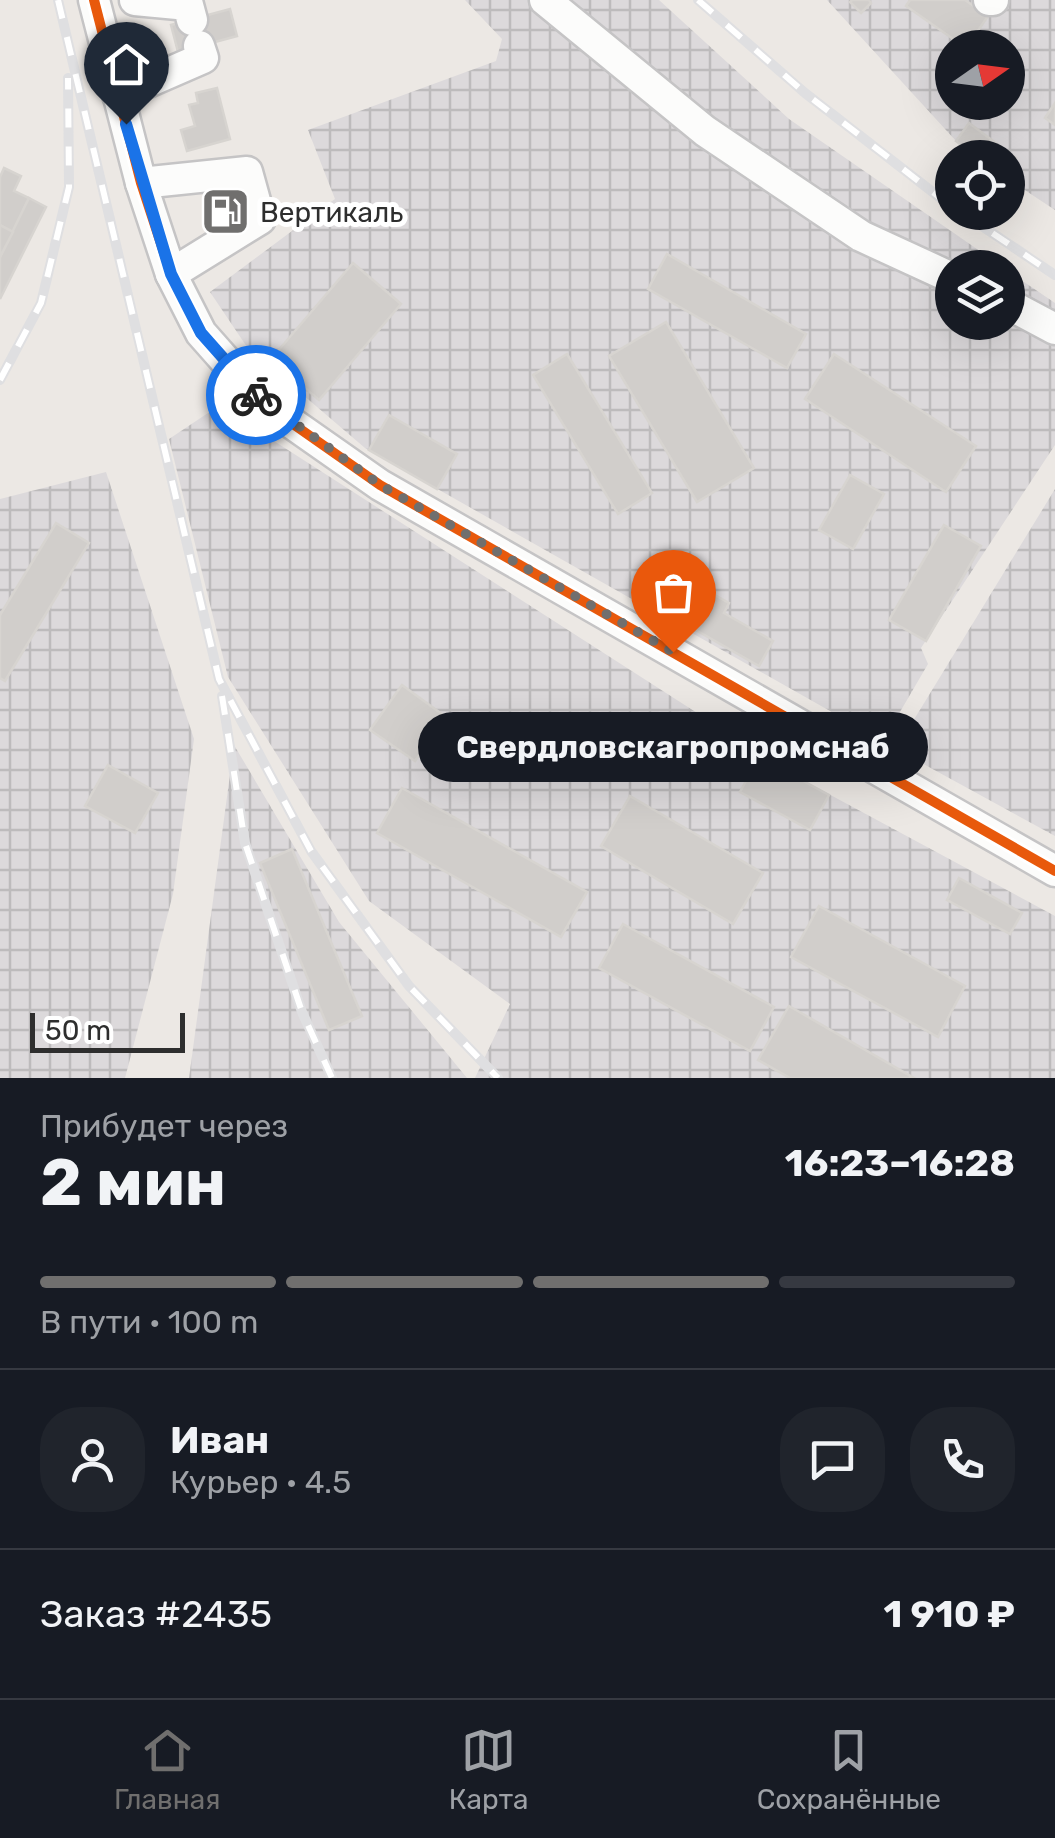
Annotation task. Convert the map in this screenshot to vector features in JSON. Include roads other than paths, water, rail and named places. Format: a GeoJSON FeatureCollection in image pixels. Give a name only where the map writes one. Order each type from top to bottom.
{"type":"FeatureCollection","features":[{"type":"Feature","properties":{"kind":"street"},"geometry":{"type":"LineString","coordinates":[[94,0],[141,183],[171,274],[201,333],[263,403],[380,485],[1055,871]]}},
{"type":"Feature","properties":{"kind":"street"},"geometry":{"type":"LineString","coordinates":[[118,95],[203,58],[188,5],[135,0]]}},
{"type":"Feature","properties":{"kind":"street"},"geometry":{"type":"LineString","coordinates":[[545,0],[706,131],[861,236],[935,270]]}},
{"type":"Feature","properties":{"kind":"street"},"geometry":{"type":"LineString","coordinates":[[141,183],[248,172],[260,219],[171,274]]}},
{"type":"Feature","properties":{"kind":"street"},"geometry":{"type":"LineString","coordinates":[[1025,313],[1055,330]]}},
{"type":"Feature","properties":{"kind":"railway"},"geometry":{"type":"LineString","coordinates":[[58,0],[219,679],[311,851],[409,986],[498,1078]]}},
{"type":"Feature","properties":{"kind":"railway"},"geometry":{"type":"LineString","coordinates":[[698,0],[805,93],[935,194]]}},
{"type":"Feature","properties":{"kind":"railway"},"geometry":{"type":"LineString","coordinates":[[0,380],[41,303],[69,187],[68,78]]}},
{"type":"Feature","properties":{"kind":"railway"},"geometry":{"type":"LineString","coordinates":[[988,230],[1055,275]]}},
{"type":"Feature","properties":{"kind":"railway"},"geometry":{"type":"LineString","coordinates":[[222,696],[245,843],[302,1012],[332,1078]]}},
{"type":"Feature","properties":{"kind":"place","name":"Вертикаль"},"geometry":{"type":"Point","coordinates":[225,212]}},
{"type":"Feature","properties":{"kind":"place","name":"Свердловскагропромснаб"},"geometry":{"type":"Point","coordinates":[673,652]}}]}
